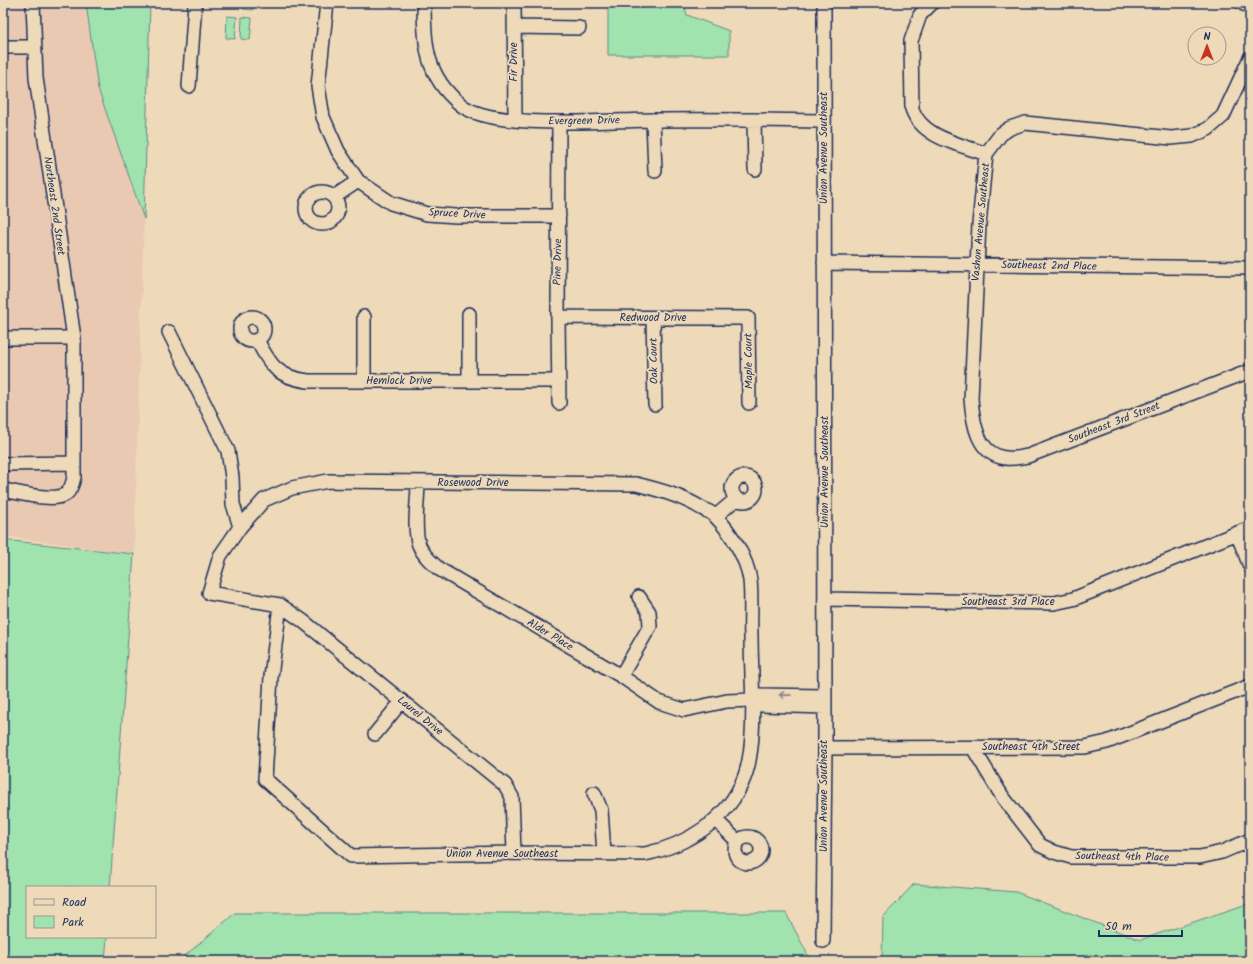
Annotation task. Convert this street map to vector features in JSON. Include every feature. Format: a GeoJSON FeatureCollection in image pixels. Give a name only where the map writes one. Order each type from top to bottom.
{"type":"FeatureCollection","features":[{"type":"Feature","properties":{"kind":"street","name":"Northeast 2nd Street"},"geometry":{"type":"LineString","coordinates":[[3,490],[39,497],[61,497],[69,491],[74,477],[74,338],[36,78],[33,3]]}},
{"type":"Feature","properties":{"kind":"street"},"geometry":{"type":"LineString","coordinates":[[189,86],[195,3]]}},
{"type":"Feature","properties":{"kind":"street","name":"Spruce Drive"},"geometry":{"type":"LineString","coordinates":[[327,3],[318,86],[324,117],[338,151],[358,181],[391,203],[427,214],[456,216],[559,216]]}},
{"type":"Feature","properties":{"kind":"street","name":"Evergreen Drive"},"geometry":{"type":"LineString","coordinates":[[424,3],[424,26],[429,62],[438,82],[461,105],[484,115],[515,120],[559,122],[653,120],[824,121]]}},
{"type":"Feature","properties":{"kind":"street","name":"Fir Drive"},"geometry":{"type":"LineString","coordinates":[[514,3],[515,120]]}},
{"type":"Feature","properties":{"kind":"street","name":"Union Avenue Southeast"},"geometry":{"type":"LineString","coordinates":[[823,941],[825,748],[824,3]]}},
{"type":"Feature","properties":{"kind":"street"},"geometry":{"type":"LineString","coordinates":[[932,3],[920,14],[911,41],[913,113],[921,125],[930,133],[986,154]]}},
{"type":"Feature","properties":{"kind":"street"},"geometry":{"type":"LineString","coordinates":[[1242,3],[1250,7]]}},
{"type":"Feature","properties":{"kind":"street"},"geometry":{"type":"LineString","coordinates":[[514,27],[580,28]]}},
{"type":"Feature","properties":{"kind":"street"},"geometry":{"type":"LineString","coordinates":[[3,47],[34,47]]}},
{"type":"Feature","properties":{"kind":"street","name":"Vashon Avenue Southeast"},"geometry":{"type":"LineString","coordinates":[[981,442],[973,425],[971,399],[976,265],[986,154],[1000,134],[1010,128],[1025,123],[1171,138],[1192,136],[1208,129],[1223,116],[1250,58]]}},
{"type":"Feature","properties":{"kind":"street"},"geometry":{"type":"LineString","coordinates":[[653,120],[655,171]]}},
{"type":"Feature","properties":{"kind":"street"},"geometry":{"type":"LineString","coordinates":[[754,120],[755,169]]}},
{"type":"Feature","properties":{"kind":"street","name":"Pine Drive"},"geometry":{"type":"LineString","coordinates":[[559,122],[559,403]]}},
{"type":"Feature","properties":{"kind":"street"},"geometry":{"type":"LineString","coordinates":[[334,197],[358,181]]}},
{"type":"Feature","properties":{"kind":"street","name":"Southeast 2nd Place"},"geometry":{"type":"LineString","coordinates":[[824,263],[1250,268]]}},
{"type":"Feature","properties":{"kind":"street"},"geometry":{"type":"LineString","coordinates":[[468,314],[469,381]]}},
{"type":"Feature","properties":{"kind":"street"},"geometry":{"type":"LineString","coordinates":[[364,317],[364,380]]}},
{"type":"Feature","properties":{"kind":"street","name":"Redwood Drive"},"geometry":{"type":"LineString","coordinates":[[558,317],[748,318]]}},
{"type":"Feature","properties":{"kind":"street","name":"Oak Court"},"geometry":{"type":"LineString","coordinates":[[653,318],[654,404]]}},
{"type":"Feature","properties":{"kind":"street","name":"Maple Court"},"geometry":{"type":"LineString","coordinates":[[748,318],[749,403]]}},
{"type":"Feature","properties":{"kind":"street"},"geometry":{"type":"LineString","coordinates":[[169,332],[228,451],[232,477],[233,504],[240,527]]}},
{"type":"Feature","properties":{"kind":"street"},"geometry":{"type":"LineString","coordinates":[[3,338],[74,338]]}},
{"type":"Feature","properties":{"kind":"street","name":"Hemlock Drive"},"geometry":{"type":"LineString","coordinates":[[257,340],[272,366],[280,373],[293,379],[469,381],[559,380]]}},
{"type":"Feature","properties":{"kind":"street","name":"Southeast 3rd Street"},"geometry":{"type":"LineString","coordinates":[[981,442],[992,453],[1006,458],[1028,456],[1250,371]]}},
{"type":"Feature","properties":{"kind":"street"},"geometry":{"type":"LineString","coordinates":[[3,464],[74,463]]}},
{"type":"Feature","properties":{"kind":"street","name":"Rosewood Drive"},"geometry":{"type":"LineString","coordinates":[[280,605],[209,593],[220,556],[240,527],[264,500],[292,488],[328,481],[636,484],[666,491],[691,502],[716,516]]}},
{"type":"Feature","properties":{"kind":"street","name":"Alder Place"},"geometry":{"type":"LineString","coordinates":[[418,483],[417,526],[419,544],[426,557],[439,569],[621,676],[659,702],[684,710],[728,701],[752,700],[760,695],[825,701]]}},
{"type":"Feature","properties":{"kind":"street"},"geometry":{"type":"LineString","coordinates":[[716,516],[736,499]]}},
{"type":"Feature","properties":{"kind":"street","name":"Union Avenue Southeast"},"geometry":{"type":"LineString","coordinates":[[280,605],[271,677],[265,779],[351,856],[514,853],[645,854],[665,850],[688,840],[716,820],[732,800],[744,779],[750,757],[752,700],[750,579],[742,556],[730,535],[716,516]]}},
{"type":"Feature","properties":{"kind":"street","name":"Southeast 3rd Place"},"geometry":{"type":"LineString","coordinates":[[825,599],[1054,603],[1074,598],[1250,528]]}},
{"type":"Feature","properties":{"kind":"street"},"geometry":{"type":"LineString","coordinates":[[1237,533],[1250,566]]}},
{"type":"Feature","properties":{"kind":"street"},"geometry":{"type":"LineString","coordinates":[[621,676],[650,626],[649,612],[639,597]]}},
{"type":"Feature","properties":{"kind":"street","name":"Laurel Drive"},"geometry":{"type":"LineString","coordinates":[[280,605],[303,621],[505,785],[512,797],[514,853]]}},
{"type":"Feature","properties":{"kind":"street","name":"Southeast 4th Street"},"geometry":{"type":"LineString","coordinates":[[825,748],[1085,747],[1107,742],[1250,686]]}},
{"type":"Feature","properties":{"kind":"street"},"geometry":{"type":"LineString","coordinates":[[374,734],[402,701]]}},
{"type":"Feature","properties":{"kind":"street","name":"Southeast 4th Place"},"geometry":{"type":"LineString","coordinates":[[973,748],[1002,796],[1040,845],[1054,852],[1071,856],[1200,858],[1222,852],[1250,840]]}},
{"type":"Feature","properties":{"kind":"street"},"geometry":{"type":"LineString","coordinates":[[594,793],[601,810],[604,854]]}},
{"type":"Feature","properties":{"kind":"street"},"geometry":{"type":"LineString","coordinates":[[716,820],[738,842]]}},
{"type":"Feature","properties":{"kind":"shaded area"},"geometry":{"type":"Polygon","coordinates":[[[3,3],[150,3],[134,554],[3,536],[3,3]]]}},
{"type":"Feature","properties":{"kind":"green space"},"geometry":{"type":"Polygon","coordinates":[[[86,3],[150,3],[144,219],[98,89],[86,3]]]}},
{"type":"Feature","properties":{"kind":"green space"},"geometry":{"type":"Polygon","coordinates":[[[243,3],[253,3],[253,10],[243,9],[243,3]]]}},
{"type":"Feature","properties":{"kind":"green space"},"geometry":{"type":"Polygon","coordinates":[[[608,3],[684,3],[687,15],[729,31],[729,55],[608,55],[608,3]]]}},
{"type":"Feature","properties":{"kind":"green space"},"geometry":{"type":"Polygon","coordinates":[[[227,16],[237,17],[235,39],[226,38],[227,16]]]}},
{"type":"Feature","properties":{"kind":"green space"},"geometry":{"type":"Polygon","coordinates":[[[242,17],[252,18],[250,40],[241,39],[242,17]]]}},
{"type":"Feature","properties":{"kind":"green space"},"geometry":{"type":"Polygon","coordinates":[[[3,540],[134,554],[110,886],[26,886],[26,938],[107,938],[105,961],[3,961],[3,540]]]}},
{"type":"Feature","properties":{"kind":"green space"},"geometry":{"type":"Polygon","coordinates":[[[914,884],[1016,892],[1140,940],[1250,903],[1250,961],[882,961],[883,917],[914,884]]]}},
{"type":"Feature","properties":{"kind":"green space"},"geometry":{"type":"Polygon","coordinates":[[[235,913],[786,913],[811,961],[179,961],[235,913]]]}}]}
